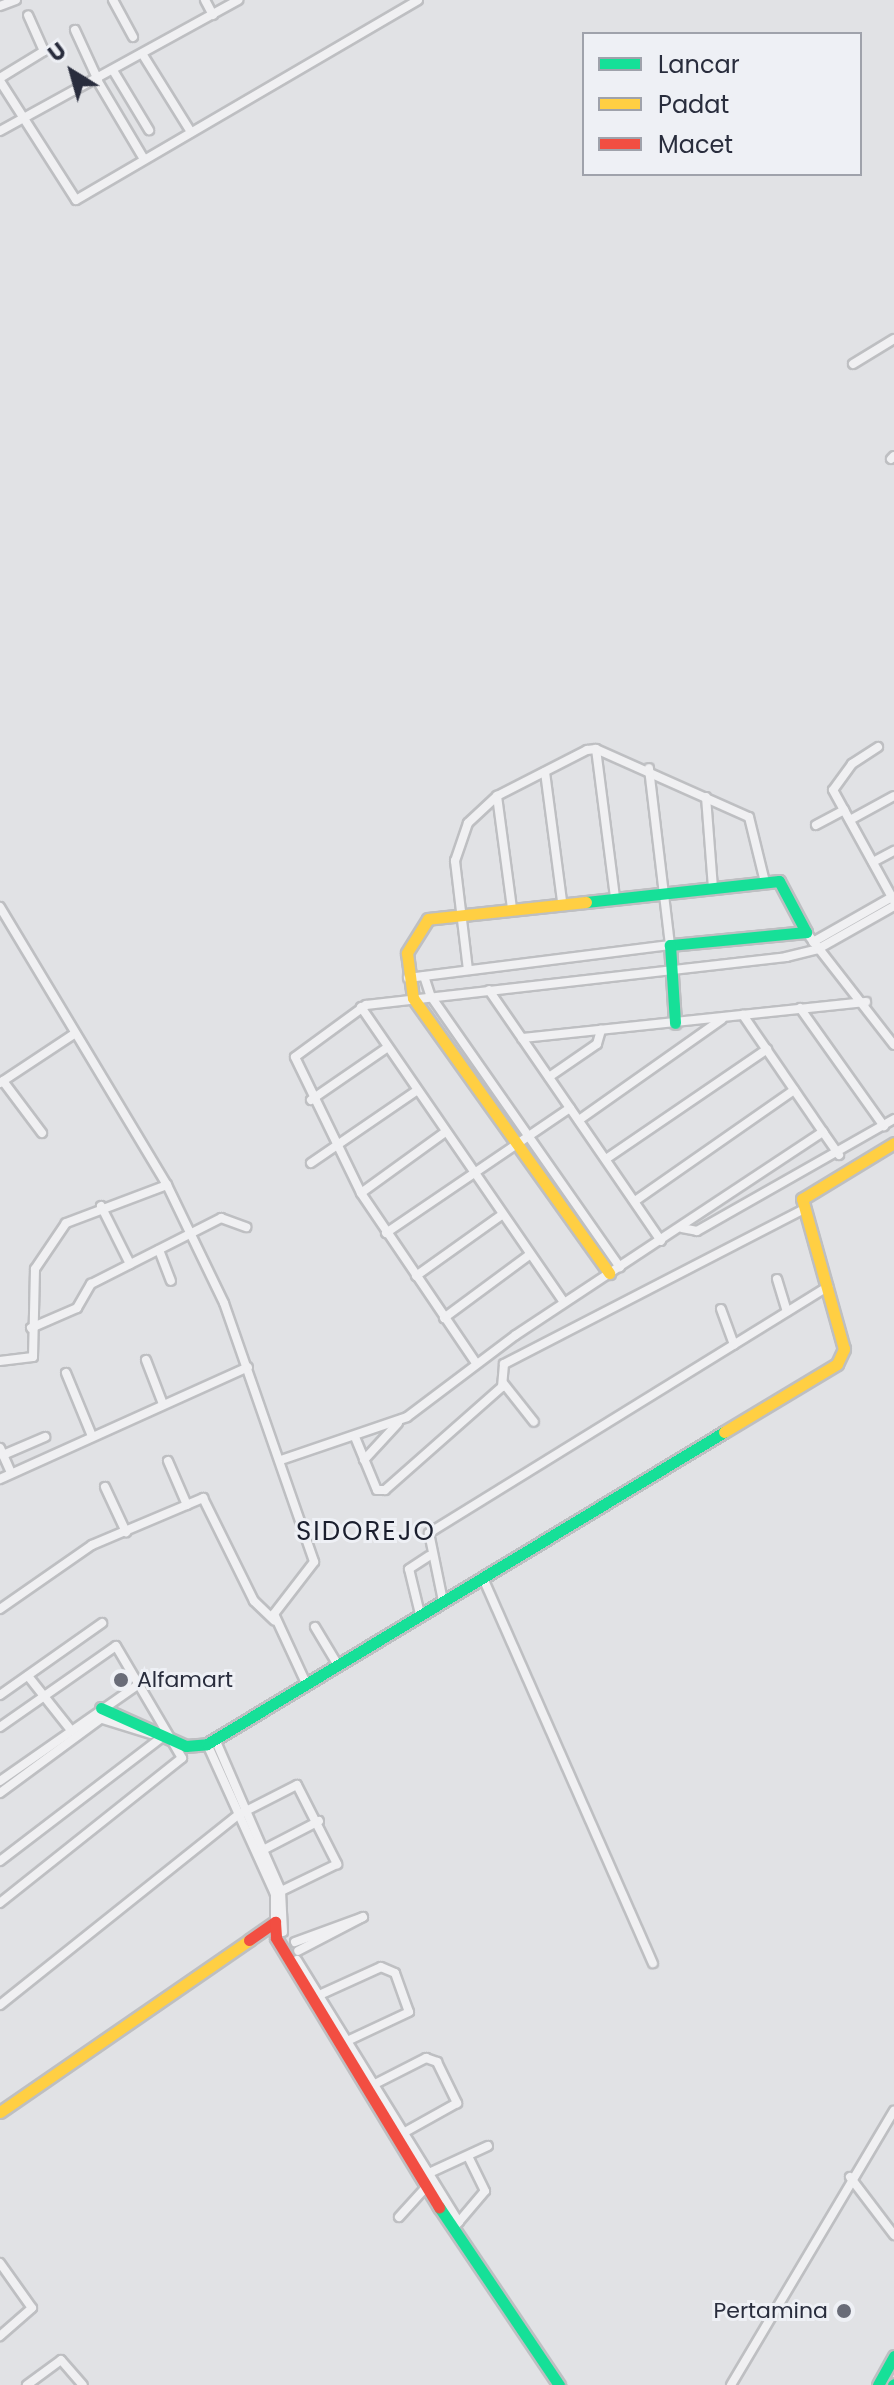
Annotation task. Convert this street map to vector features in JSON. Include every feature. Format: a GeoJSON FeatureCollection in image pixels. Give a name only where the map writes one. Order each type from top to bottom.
{"type":"FeatureCollection","features":[{"type":"Feature","properties":{"kind":"main road"},"geometry":{"type":"LineString","coordinates":[[614,1270],[524,1141],[413,998],[407,953],[424,922],[562,902],[781,883],[813,941],[670,945],[675,1023]]}},
{"type":"Feature","properties":{"kind":"main road"},"geometry":{"type":"LineString","coordinates":[[100,1713],[161,1738],[201,1744],[837,1364],[844,1349],[803,1210],[809,1192],[894,1143]]}},
{"type":"Feature","properties":{"kind":"main road"},"geometry":{"type":"LineString","coordinates":[[0,2112],[278,1928],[295,1955],[314,1997],[559,2385]]}},
{"type":"Feature","properties":{"kind":"main road"},"geometry":{"type":"LineString","coordinates":[[878,2385],[894,2356]]}},
{"type":"Feature","properties":{"kind":"street"},"geometry":{"type":"LineString","coordinates":[[0,6],[16,0]]}},
{"type":"Feature","properties":{"kind":"street"},"geometry":{"type":"LineString","coordinates":[[113,0],[133,37]]}},
{"type":"Feature","properties":{"kind":"street"},"geometry":{"type":"LineString","coordinates":[[205,0],[213,15]]}},
{"type":"Feature","properties":{"kind":"street"},"geometry":{"type":"LineString","coordinates":[[0,131],[114,72],[238,0]]}},
{"type":"Feature","properties":{"kind":"street"},"geometry":{"type":"LineString","coordinates":[[28,15],[44,51],[0,80],[73,200],[418,0]]}},
{"type":"Feature","properties":{"kind":"street"},"geometry":{"type":"LineString","coordinates":[[75,30],[98,80],[144,159]]}},
{"type":"Feature","properties":{"kind":"street"},"geometry":{"type":"LineString","coordinates":[[143,55],[191,132]]}},
{"type":"Feature","properties":{"kind":"street"},"geometry":{"type":"LineString","coordinates":[[114,72],[149,130]]}},
{"type":"Feature","properties":{"kind":"street"},"geometry":{"type":"LineString","coordinates":[[853,364],[894,339]]}},
{"type":"Feature","properties":{"kind":"street"},"geometry":{"type":"LineString","coordinates":[[476,1363],[361,1193],[311,1100],[295,1057],[361,1007],[430,995],[672,968],[813,941],[893,901],[834,787],[852,764],[878,747]]}},
{"type":"Feature","properties":{"kind":"street"},"geometry":{"type":"LineString","coordinates":[[596,749],[615,897]]}},
{"type":"Feature","properties":{"kind":"street"},"geometry":{"type":"LineString","coordinates":[[468,970],[458,845],[471,818],[497,796],[596,749],[649,768],[752,821],[765,882]]}},
{"type":"Feature","properties":{"kind":"street"},"geometry":{"type":"LineString","coordinates":[[408,978],[670,945],[649,768]]}},
{"type":"Feature","properties":{"kind":"street"},"geometry":{"type":"LineString","coordinates":[[545,772],[562,902]]}},
{"type":"Feature","properties":{"kind":"street"},"geometry":{"type":"LineString","coordinates":[[497,796],[512,908]]}},
{"type":"Feature","properties":{"kind":"street"},"geometry":{"type":"LineString","coordinates":[[850,820],[894,796]]}},
{"type":"Feature","properties":{"kind":"street"},"geometry":{"type":"LineString","coordinates":[[706,797],[713,889]]}},
{"type":"Feature","properties":{"kind":"street"},"geometry":{"type":"LineString","coordinates":[[816,825],[844,810]]}},
{"type":"Feature","properties":{"kind":"street"},"geometry":{"type":"LineString","coordinates":[[873,862],[894,851]]}},
{"type":"Feature","properties":{"kind":"street"},"geometry":{"type":"LineString","coordinates":[[0,907],[192,1233],[248,1367],[314,1562],[274,1620]]}},
{"type":"Feature","properties":{"kind":"street"},"geometry":{"type":"LineString","coordinates":[[813,941],[866,1002],[894,1045]]}},
{"type":"Feature","properties":{"kind":"street"},"geometry":{"type":"LineString","coordinates":[[424,976],[430,995],[524,1141]]}},
{"type":"Feature","properties":{"kind":"street"},"geometry":{"type":"LineString","coordinates":[[489,990],[661,1241]]}},
{"type":"Feature","properties":{"kind":"street"},"geometry":{"type":"LineString","coordinates":[[522,1038],[866,1002]]}},
{"type":"Feature","properties":{"kind":"street"},"geometry":{"type":"LineString","coordinates":[[361,1007],[500,1216],[564,1302]]}},
{"type":"Feature","properties":{"kind":"street"},"geometry":{"type":"LineString","coordinates":[[800,1008],[884,1126]]}},
{"type":"Feature","properties":{"kind":"street"},"geometry":{"type":"LineString","coordinates":[[743,1015],[839,1155]]}},
{"type":"Feature","properties":{"kind":"street"},"geometry":{"type":"LineString","coordinates":[[579,1120],[724,1017]]}},
{"type":"Feature","properties":{"kind":"street"},"geometry":{"type":"LineString","coordinates":[[549,1077],[597,1044],[601,1030]]}},
{"type":"Feature","properties":{"kind":"street"},"geometry":{"type":"LineString","coordinates":[[42,1133],[2,1082],[74,1034]]}},
{"type":"Feature","properties":{"kind":"street"},"geometry":{"type":"LineString","coordinates":[[311,1100],[388,1047]]}},
{"type":"Feature","properties":{"kind":"street"},"geometry":{"type":"LineString","coordinates":[[606,1159],[767,1049]]}},
{"type":"Feature","properties":{"kind":"street"},"geometry":{"type":"LineString","coordinates":[[635,1201],[794,1090]]}},
{"type":"Feature","properties":{"kind":"street"},"geometry":{"type":"LineString","coordinates":[[311,1163],[416,1091]]}},
{"type":"Feature","properties":{"kind":"street"},"geometry":{"type":"LineString","coordinates":[[386,1233],[570,1108]]}},
{"type":"Feature","properties":{"kind":"street"},"geometry":{"type":"LineString","coordinates":[[682,1228],[697,1231],[839,1155],[894,1119]]}},
{"type":"Feature","properties":{"kind":"street"},"geometry":{"type":"LineString","coordinates":[[364,1460],[399,1420],[476,1363],[823,1132]]}},
{"type":"Feature","properties":{"kind":"street"},"geometry":{"type":"LineString","coordinates":[[361,1193],[444,1133]]}},
{"type":"Feature","properties":{"kind":"street"},"geometry":{"type":"LineString","coordinates":[[0,1361],[26,1357],[44,1251],[66,1223],[101,1206],[165,1183]]}},
{"type":"Feature","properties":{"kind":"street"},"geometry":{"type":"LineString","coordinates":[[101,1206],[130,1264]]}},
{"type":"Feature","properties":{"kind":"street"},"geometry":{"type":"LineString","coordinates":[[504,1364],[803,1210]]}},
{"type":"Feature","properties":{"kind":"street"},"geometry":{"type":"LineString","coordinates":[[416,1276],[500,1216]]}},
{"type":"Feature","properties":{"kind":"street"},"geometry":{"type":"LineString","coordinates":[[31,1328],[71,1312],[91,1284],[221,1218],[246,1227]]}},
{"type":"Feature","properties":{"kind":"street"},"geometry":{"type":"LineString","coordinates":[[159,1250],[171,1281]]}},
{"type":"Feature","properties":{"kind":"street"},"geometry":{"type":"LineString","coordinates":[[444,1318],[529,1255]]}},
{"type":"Feature","properties":{"kind":"street"},"geometry":{"type":"LineString","coordinates":[[777,1279],[787,1312]]}},
{"type":"Feature","properties":{"kind":"street"},"geometry":{"type":"LineString","coordinates":[[443,1601],[429,1556],[429,1533],[828,1287]]}},
{"type":"Feature","properties":{"kind":"street"},"geometry":{"type":"LineString","coordinates":[[721,1309],[734,1345]]}},
{"type":"Feature","properties":{"kind":"street"},"geometry":{"type":"LineString","coordinates":[[497,1348],[504,1364],[504,1384],[534,1422]]}},
{"type":"Feature","properties":{"kind":"street"},"geometry":{"type":"LineString","coordinates":[[146,1360],[163,1404]]}},
{"type":"Feature","properties":{"kind":"street"},"geometry":{"type":"LineString","coordinates":[[0,1479],[51,1453],[248,1367]]}},
{"type":"Feature","properties":{"kind":"street"},"geometry":{"type":"LineString","coordinates":[[66,1373],[92,1436]]}},
{"type":"Feature","properties":{"kind":"street"},"geometry":{"type":"LineString","coordinates":[[355,1437],[377,1490],[385,1490],[504,1384]]}},
{"type":"Feature","properties":{"kind":"street"},"geometry":{"type":"LineString","coordinates":[[281,1460],[399,1420]]}},
{"type":"Feature","properties":{"kind":"street"},"geometry":{"type":"LineString","coordinates":[[11,1473],[1,1451],[45,1437]]}},
{"type":"Feature","properties":{"kind":"street"},"geometry":{"type":"LineString","coordinates":[[168,1461],[187,1505]]}},
{"type":"Feature","properties":{"kind":"street"},"geometry":{"type":"LineString","coordinates":[[105,1487],[126,1532]]}},
{"type":"Feature","properties":{"kind":"street"},"geometry":{"type":"LineString","coordinates":[[0,1608],[89,1547],[205,1498],[254,1601],[274,1620],[305,1681]]}},
{"type":"Feature","properties":{"kind":"street"},"geometry":{"type":"LineString","coordinates":[[420,1614],[409,1569],[429,1556]]}},
{"type":"Feature","properties":{"kind":"street"},"geometry":{"type":"LineString","coordinates":[[483,1578],[653,1963]]}},
{"type":"Feature","properties":{"kind":"street"},"geometry":{"type":"LineString","coordinates":[[0,1695],[102,1623]]}},
{"type":"Feature","properties":{"kind":"street"},"geometry":{"type":"LineString","coordinates":[[315,1627],[336,1662]]}},
{"type":"Feature","properties":{"kind":"street"},"geometry":{"type":"LineString","coordinates":[[0,1727],[116,1646],[142,1682],[161,1738],[180,1762],[0,1903]]}},
{"type":"Feature","properties":{"kind":"street"},"geometry":{"type":"LineString","coordinates":[[28,1676],[70,1729]]}},
{"type":"Feature","properties":{"kind":"street"},"geometry":{"type":"LineString","coordinates":[[0,1781],[142,1682]]}},
{"type":"Feature","properties":{"kind":"street"},"geometry":{"type":"LineString","coordinates":[[0,1793],[60,1742],[70,1729],[100,1713]]}},
{"type":"Feature","properties":{"kind":"street"},"geometry":{"type":"LineString","coordinates":[[0,1861],[161,1738]]}},
{"type":"Feature","properties":{"kind":"street"},"geometry":{"type":"LineString","coordinates":[[201,1744],[263,1850],[278,1893],[278,1928],[295,1955]]}},
{"type":"Feature","properties":{"kind":"street"},"geometry":{"type":"LineString","coordinates":[[0,2005],[241,1813],[297,1785],[319,1821],[337,1864],[278,1893]]}},
{"type":"Feature","properties":{"kind":"street"},"geometry":{"type":"LineString","coordinates":[[241,1813],[278,1893]]}},
{"type":"Feature","properties":{"kind":"street"},"geometry":{"type":"LineString","coordinates":[[263,1850],[319,1821]]}},
{"type":"Feature","properties":{"kind":"street"},"geometry":{"type":"LineString","coordinates":[[0,1886],[8,1894]]}},
{"type":"Feature","properties":{"kind":"street"},"geometry":{"type":"LineString","coordinates":[[295,1955],[363,1917],[295,1955]]}},
{"type":"Feature","properties":{"kind":"street"},"geometry":{"type":"LineString","coordinates":[[347,2041],[409,2012],[395,1973],[381,1967],[314,1997],[347,2041],[370,2087],[405,2132],[427,2178]]}},
{"type":"Feature","properties":{"kind":"street"},"geometry":{"type":"LineString","coordinates":[[370,2087],[426,2058],[437,2062],[457,2103],[405,2132]]}},
{"type":"Feature","properties":{"kind":"street"},"geometry":{"type":"LineString","coordinates":[[731,2385],[850,2177],[894,2111]]}},
{"type":"Feature","properties":{"kind":"street"},"geometry":{"type":"LineString","coordinates":[[399,2217],[427,2178],[488,2146]]}},
{"type":"Feature","properties":{"kind":"street"},"geometry":{"type":"LineString","coordinates":[[456,2225],[485,2191],[468,2156]]}},
{"type":"Feature","properties":{"kind":"street"},"geometry":{"type":"LineString","coordinates":[[850,2177],[894,2235]]}},
{"type":"Feature","properties":{"kind":"street"},"geometry":{"type":"LineString","coordinates":[[0,2263],[32,2308],[0,2336]]}},
{"type":"Feature","properties":{"kind":"street"},"geometry":{"type":"LineString","coordinates":[[27,2385],[61,2360],[83,2385]]}},
{"type":"Feature","properties":{"kind":"traffic: fast"},"geometry":{"type":"LineString","coordinates":[[586,902],[779,881],[806,932],[670,945],[675,1023]]}},
{"type":"Feature","properties":{"kind":"traffic: fast"},"geometry":{"type":"LineString","coordinates":[[101,1708],[186,1746],[207,1744],[724,1432]]}},
{"type":"Feature","properties":{"kind":"traffic: fast"},"geometry":{"type":"LineString","coordinates":[[439,2207],[559,2385]]}},
{"type":"Feature","properties":{"kind":"traffic: fast"},"geometry":{"type":"LineString","coordinates":[[878,2385],[894,2356]]}},
{"type":"Feature","properties":{"kind":"traffic: slow"},"geometry":{"type":"LineString","coordinates":[[586,902],[428,919],[407,953],[413,998],[609,1273]]}},
{"type":"Feature","properties":{"kind":"traffic: slow"},"geometry":{"type":"LineString","coordinates":[[724,1432],[837,1364],[844,1349],[802,1199],[894,1143]]}},
{"type":"Feature","properties":{"kind":"traffic: slow"},"geometry":{"type":"LineString","coordinates":[[0,2112],[249,1940]]}},
{"type":"Feature","properties":{"kind":"traffic: jam"},"geometry":{"type":"LineString","coordinates":[[249,1940],[275,1922],[276,1938],[439,2207]]}},
{"type":"Feature","properties":{"kind":"place","name":"Alfamart"},"geometry":{"type":"Point","coordinates":[121,1680]}},
{"type":"Feature","properties":{"kind":"place","name":"Pertamina"},"geometry":{"type":"Point","coordinates":[844,2311]}},
{"type":"Feature","properties":{"kind":"district","name":"SIDOREJO"},"geometry":{"type":"Point","coordinates":[366,1532]}}]}
